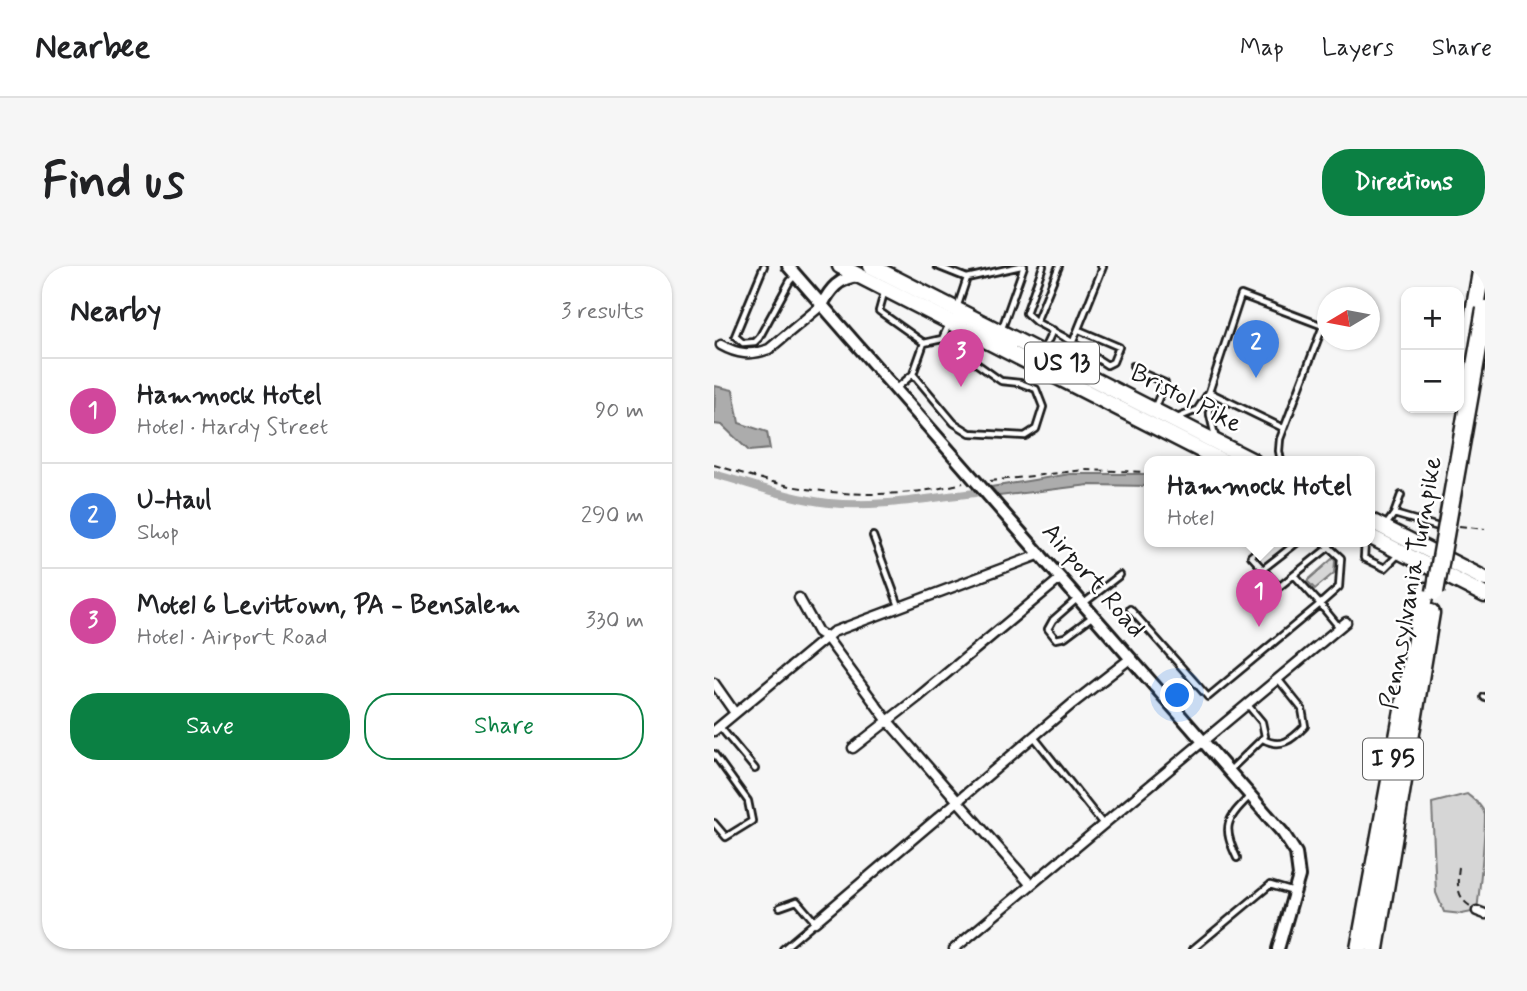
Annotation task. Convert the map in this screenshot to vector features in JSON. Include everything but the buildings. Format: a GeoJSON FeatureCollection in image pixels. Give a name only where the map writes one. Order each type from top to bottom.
{"type":"FeatureCollection","features":[{"type":"Feature","properties":{"kind":"highway","name":"Bristol Pike"},"geometry":{"type":"LineString","coordinates":[[840,266],[886,289],[1000,332],[1244,456]]}},
{"type":"Feature","properties":{"kind":"highway","name":"Bristol Pike"},"geometry":{"type":"LineString","coordinates":[[871,266],[953,316],[1213,456]]}},
{"type":"Feature","properties":{"kind":"highway"},"geometry":{"type":"LineString","coordinates":[[1464,370],[1482,266]]}},
{"type":"Feature","properties":{"kind":"highway","name":"Pennsylvania Turnpike"},"geometry":{"type":"LineString","coordinates":[[1359,949],[1485,309]]}},
{"type":"Feature","properties":{"kind":"highway","name":"Pennsylvania Turnpike"},"geometry":{"type":"LineString","coordinates":[[1375,949],[1456,413]]}},
{"type":"Feature","properties":{"kind":"highway"},"geometry":{"type":"LineString","coordinates":[[1375,523],[1485,579]]}},
{"type":"Feature","properties":{"kind":"highway"},"geometry":{"type":"LineString","coordinates":[[1375,539],[1485,595]]}},
{"type":"Feature","properties":{"kind":"street","name":"Airport Road"},"geometry":{"type":"LineString","coordinates":[[792,271],[1283,833],[1296,853],[1299,876],[1278,949]]}},
{"type":"Feature","properties":{"kind":"street"},"geometry":{"type":"LineString","coordinates":[[721,345],[743,354],[769,349],[822,305],[838,282],[847,277],[859,276]]}},
{"type":"Feature","properties":{"kind":"street"},"geometry":{"type":"LineString","coordinates":[[717,728],[827,637],[843,628],[1041,554]]}},
{"type":"Feature","properties":{"kind":"street"},"geometry":{"type":"LineString","coordinates":[[853,748],[1061,578]]}},
{"type":"Feature","properties":{"kind":"street"},"geometry":{"type":"LineString","coordinates":[[799,598],[818,632],[827,637],[887,720],[1031,885]]}},
{"type":"Feature","properties":{"kind":"street"},"geometry":{"type":"LineString","coordinates":[[954,949],[1343,625]]}},
{"type":"Feature","properties":{"kind":"street"},"geometry":{"type":"LineString","coordinates":[[815,922],[1130,658]]}},
{"type":"Feature","properties":{"kind":"street"},"geometry":{"type":"LineString","coordinates":[[714,683],[735,713]]}},
{"type":"Feature","properties":{"kind":"lane"},"geometry":{"type":"LineString","coordinates":[[764,266],[735,335],[736,339],[743,343],[755,342],[759,338],[790,281],[792,271]]}},
{"type":"Feature","properties":{"kind":"lane"},"geometry":{"type":"LineString","coordinates":[[937,266],[967,278],[1022,266]]}},
{"type":"Feature","properties":{"kind":"lane"},"geometry":{"type":"LineString","coordinates":[[1000,332],[1022,266]]}},
{"type":"Feature","properties":{"kind":"lane"},"geometry":{"type":"LineString","coordinates":[[1043,266],[1026,309],[1027,315],[1107,365],[1113,362],[1119,347],[1079,330]]}},
{"type":"Feature","properties":{"kind":"lane"},"geometry":{"type":"LineString","coordinates":[[1036,322],[1059,266]]}},
{"type":"Feature","properties":{"kind":"lane"},"geometry":{"type":"LineString","coordinates":[[1072,344],[1103,267],[1101,266]]}},
{"type":"Feature","properties":{"kind":"lane"},"geometry":{"type":"LineString","coordinates":[[942,339],[967,278]]}},
{"type":"Feature","properties":{"kind":"lane"},"geometry":{"type":"LineString","coordinates":[[886,289],[879,311],[923,343],[942,339],[1002,381],[1020,383],[1036,389],[1043,407],[1036,429],[1025,436],[970,433],[954,423],[914,374]]}},
{"type":"Feature","properties":{"kind":"lane"},"geometry":{"type":"LineString","coordinates":[[1170,418],[1185,416],[1197,410],[1209,392],[1241,295],[1323,326],[1283,428],[1279,445],[1280,456]]}},
{"type":"Feature","properties":{"kind":"lane"},"geometry":{"type":"LineString","coordinates":[[1042,353],[1053,330]]}},
{"type":"Feature","properties":{"kind":"lane"},"geometry":{"type":"LineString","coordinates":[[897,389],[914,374],[923,343]]}},
{"type":"Feature","properties":{"kind":"lane"},"geometry":{"type":"LineString","coordinates":[[1133,366],[1142,373],[1166,383],[1153,410]]}},
{"type":"Feature","properties":{"kind":"lane"},"geometry":{"type":"LineString","coordinates":[[1209,392],[1283,428]]}},
{"type":"Feature","properties":{"kind":"lane"},"geometry":{"type":"LineString","coordinates":[[1209,392],[1211,422],[1219,443]]}},
{"type":"Feature","properties":{"kind":"lane"},"geometry":{"type":"LineString","coordinates":[[1384,527],[1394,514],[1401,495]]}},
{"type":"Feature","properties":{"kind":"lane"},"geometry":{"type":"LineString","coordinates":[[1394,514],[1449,530],[1460,526]]}},
{"type":"Feature","properties":{"kind":"lane"},"geometry":{"type":"LineString","coordinates":[[873,536],[899,607]]}},
{"type":"Feature","properties":{"kind":"lane"},"geometry":{"type":"LineString","coordinates":[[1262,547],[1251,556],[1279,587],[1327,547]]}},
{"type":"Feature","properties":{"kind":"lane"},"geometry":{"type":"LineString","coordinates":[[1263,569],[1291,547]]}},
{"type":"Feature","properties":{"kind":"lane"},"geometry":{"type":"LineString","coordinates":[[1130,609],[1208,697],[1339,587],[1341,558],[1333,547]]}},
{"type":"Feature","properties":{"kind":"lane"},"geometry":{"type":"LineString","coordinates":[[1365,547],[1364,558],[1385,568],[1401,552]]}},
{"type":"Feature","properties":{"kind":"lane"},"geometry":{"type":"LineString","coordinates":[[1093,615],[1066,637],[1056,639],[1048,629],[1052,620],[1120,575]]}},
{"type":"Feature","properties":{"kind":"lane"},"geometry":{"type":"LineString","coordinates":[[1294,575],[1343,625]]}},
{"type":"Feature","properties":{"kind":"lane"},"geometry":{"type":"LineString","coordinates":[[1264,740],[1273,744],[1284,744],[1305,726],[1302,709],[1278,679]]}},
{"type":"Feature","properties":{"kind":"lane"},"geometry":{"type":"LineString","coordinates":[[1228,771],[1264,740],[1264,727],[1247,704]]}},
{"type":"Feature","properties":{"kind":"lane"},"geometry":{"type":"LineString","coordinates":[[717,728],[755,769]]}},
{"type":"Feature","properties":{"kind":"lane"},"geometry":{"type":"LineString","coordinates":[[1034,737],[1103,824]]}},
{"type":"Feature","properties":{"kind":"lane"},"geometry":{"type":"LineString","coordinates":[[714,754],[748,801],[752,821],[726,837],[714,823]]}},
{"type":"Feature","properties":{"kind":"lane"},"geometry":{"type":"LineString","coordinates":[[1237,858],[1228,840],[1228,824],[1230,816],[1250,797]]}},
{"type":"Feature","properties":{"kind":"lane"},"geometry":{"type":"LineString","coordinates":[[1193,949],[1270,885],[1294,892]]}},
{"type":"Feature","properties":{"kind":"lane"},"geometry":{"type":"LineString","coordinates":[[780,907],[797,901],[815,922],[783,949]]}},
{"type":"Feature","properties":{"kind":"path"},"geometry":{"type":"LineString","coordinates":[[714,465],[727,471],[781,484],[830,491],[894,494],[969,481]]}},
{"type":"Feature","properties":{"kind":"path"},"geometry":{"type":"LineString","coordinates":[[996,486],[992,481],[1084,470],[1144,472]]}},
{"type":"Feature","properties":{"kind":"path"},"geometry":{"type":"LineString","coordinates":[[1460,526],[1485,530]]}},
{"type":"Feature","properties":{"kind":"path"},"geometry":{"type":"LineString","coordinates":[[1460,867],[1457,882],[1460,895],[1464,903],[1481,912]]}},
{"type":"Feature","properties":{"kind":"shaded area"},"geometry":{"type":"Polygon","coordinates":[[[715,386],[733,390],[739,423],[767,432],[770,449],[749,451],[722,425],[714,424],[715,386]]]}},
{"type":"Feature","properties":{"kind":"shaded area"},"geometry":{"type":"Polygon","coordinates":[[[1070,474],[1144,474],[1144,486],[1089,485],[999,496],[991,487],[1070,474]]]}},
{"type":"Feature","properties":{"kind":"shaded area"},"geometry":{"type":"Polygon","coordinates":[[[1333,558],[1334,573],[1315,589],[1307,581],[1333,558]]]}},
{"type":"Feature","properties":{"kind":"shaded area"},"geometry":{"type":"Polygon","coordinates":[[[1467,794],[1485,815],[1477,911],[1462,914],[1444,912],[1436,893],[1432,803],[1467,794]]]}},
{"type":"Feature","properties":{"kind":"waterway"},"geometry":{"type":"LineString","coordinates":[[714,474],[785,495],[829,503],[884,503],[975,493]]}},
{"type":"Feature","properties":{"kind":"place","name":"U-Haul"},"geometry":{"type":"Point","coordinates":[1256,378]}},
{"type":"Feature","properties":{"kind":"place","name":"Motel 6 Levittown, PA - Bensalem"},"geometry":{"type":"Point","coordinates":[961,387]}},
{"type":"Feature","properties":{"kind":"place","name":"Hammock Hotel"},"geometry":{"type":"Point","coordinates":[1259,627]}}]}
